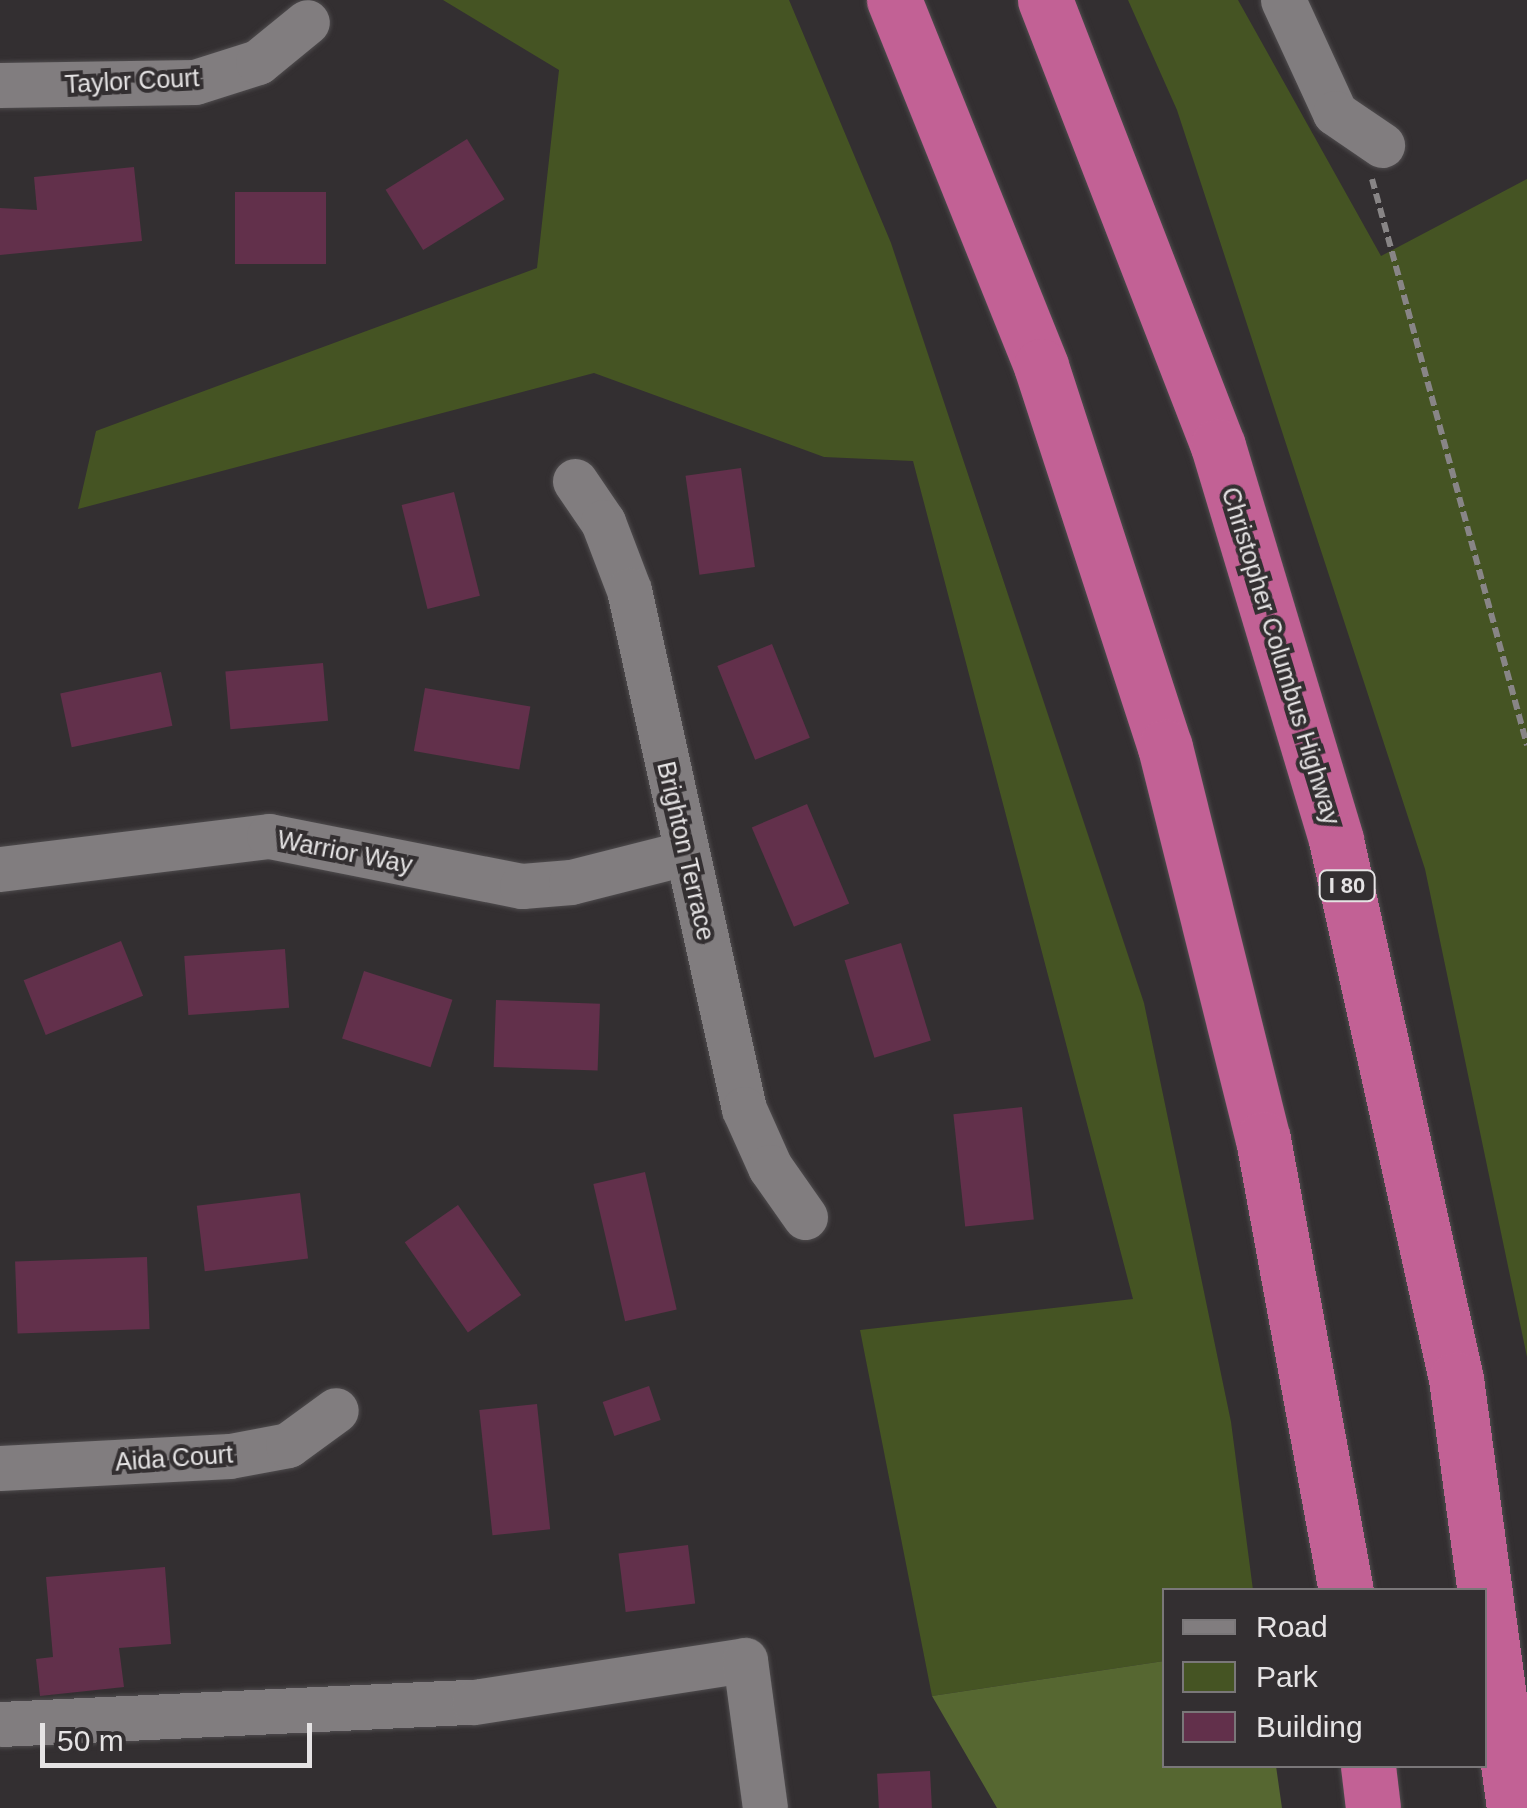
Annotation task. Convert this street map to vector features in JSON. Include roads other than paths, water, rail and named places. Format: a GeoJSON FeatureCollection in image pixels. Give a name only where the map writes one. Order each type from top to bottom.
{"type":"FeatureCollection","features":[{"type":"Feature","properties":{"kind":"highway"},"geometry":{"type":"LineString","coordinates":[[894,0],[1041,366],[1164,747],[1263,1139],[1346,1588]]}},
{"type":"Feature","properties":{"kind":"highway","name":"Christopher Columbus Highway"},"geometry":{"type":"LineString","coordinates":[[1046,0],[1218,446],[1336,840],[1456,1379],[1484,1588]]}},
{"type":"Feature","properties":{"kind":"highway","name":"Christopher Columbus Highway"},"geometry":{"type":"LineString","coordinates":[[1487,1608],[1514,1808]]}},
{"type":"Feature","properties":{"kind":"highway"},"geometry":{"type":"LineString","coordinates":[[1368,1768],[1373,1808]]}},
{"type":"Feature","properties":{"kind":"street"},"geometry":{"type":"LineString","coordinates":[[1282,0],[1335,113],[1382,144]]}},
{"type":"Feature","properties":{"kind":"street","name":"Taylor Court"},"geometry":{"type":"LineString","coordinates":[[0,85],[195,82],[258,62],[307,22]]}},
{"type":"Feature","properties":{"kind":"street","name":"Brighton Terrace"},"geometry":{"type":"LineString","coordinates":[[575,481],[603,522],[629,590],[744,1109],[770,1167],[805,1218]]}},
{"type":"Feature","properties":{"kind":"street","name":"Warrior Way"},"geometry":{"type":"LineString","coordinates":[[0,869],[270,836],[522,886],[571,882],[686,853]]}},
{"type":"Feature","properties":{"kind":"street","name":"Aida Court"},"geometry":{"type":"LineString","coordinates":[[0,1468],[230,1456],[288,1445],[336,1410]]}},
{"type":"Feature","properties":{"kind":"street"},"geometry":{"type":"LineString","coordinates":[[0,1724],[474,1702],[745,1660],[756,1705],[765,1808]]}}]}
